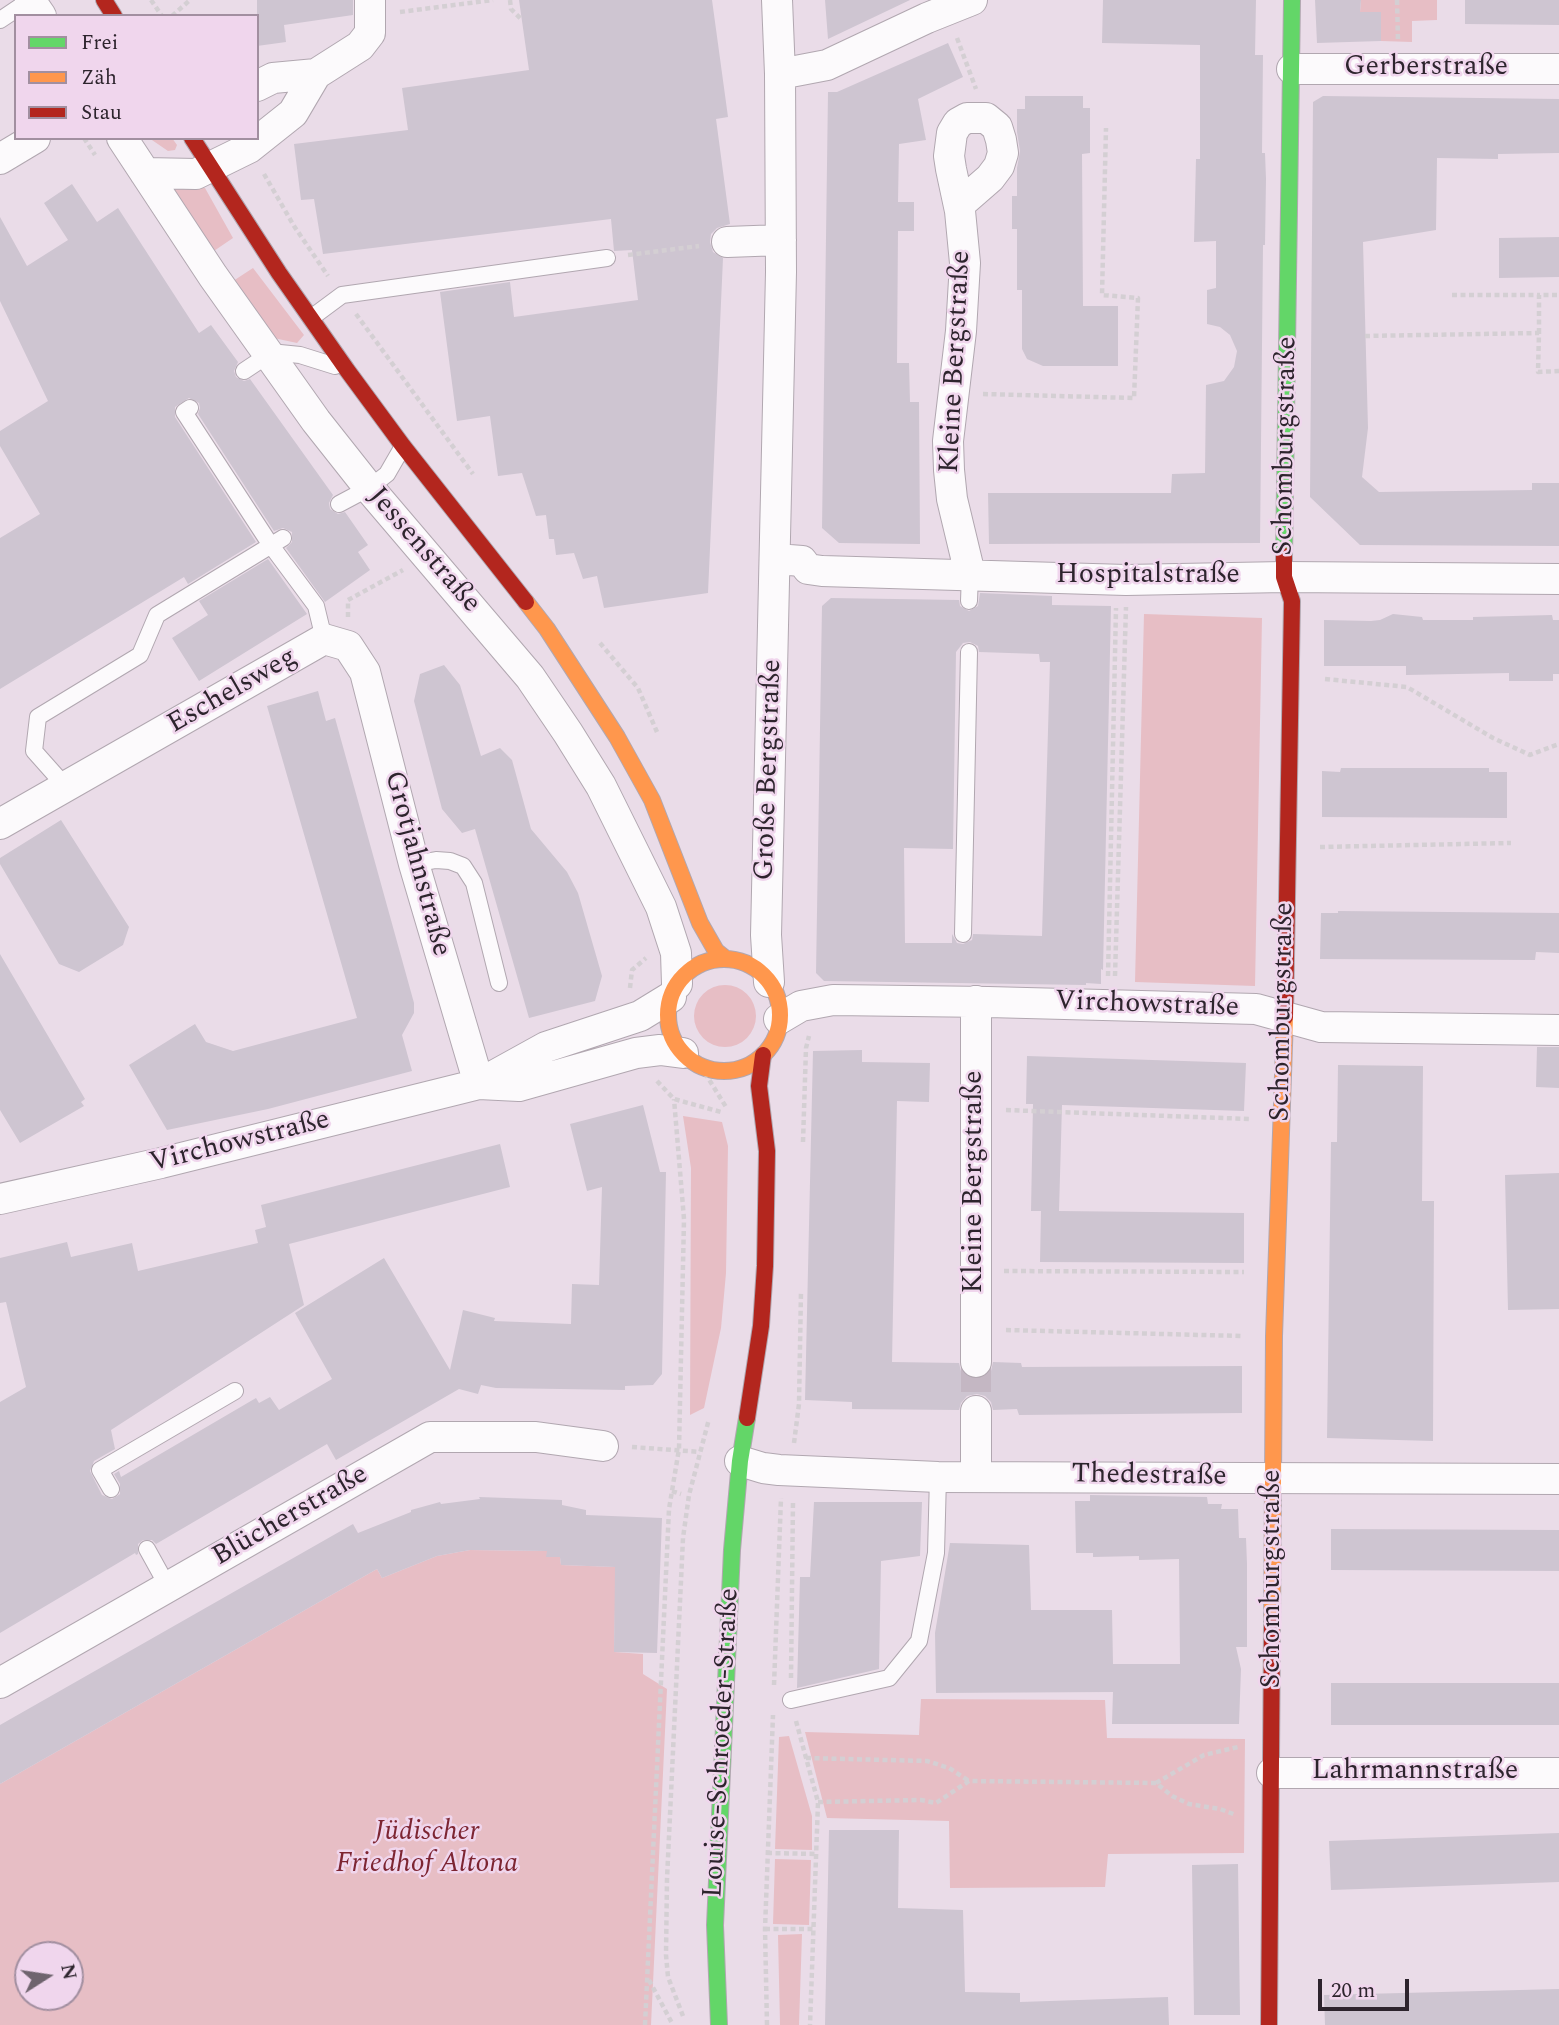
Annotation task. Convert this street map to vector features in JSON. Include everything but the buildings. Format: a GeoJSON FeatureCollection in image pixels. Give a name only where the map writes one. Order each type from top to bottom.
{"type":"FeatureCollection","features":[{"type":"Feature","properties":{"kind":"street","name":"Große Bergstraße"},"geometry":{"type":"LineString","coordinates":[[769,982],[766,935],[781,240],[777,0]]}},
{"type":"Feature","properties":{"kind":"street"},"geometry":{"type":"LineString","coordinates":[[780,74],[827,65],[924,15],[972,0]]}},
{"type":"Feature","properties":{"kind":"street","name":"Schomburgstraße"},"geometry":{"type":"LineString","coordinates":[[1269,2025],[1276,1272],[1285,1017],[1292,601],[1284,577],[1292,0]]}},
{"type":"Feature","properties":{"kind":"street"},"geometry":{"type":"LineString","coordinates":[[145,173],[196,174],[249,148],[293,113],[316,74],[360,46],[370,33],[370,8]]}},
{"type":"Feature","properties":{"kind":"street","name":"Gerberstraße"},"geometry":{"type":"LineString","coordinates":[[1292,69],[1559,69]]}},
{"type":"Feature","properties":{"kind":"street"},"geometry":{"type":"LineString","coordinates":[[259,85],[273,78],[316,74]]}},
{"type":"Feature","properties":{"kind":"street"},"geometry":{"type":"LineString","coordinates":[[959,205],[990,178],[999,166],[1003,153],[997,127],[986,118],[978,117]]}},
{"type":"Feature","properties":{"kind":"street","name":"Kleine Bergstraße"},"geometry":{"type":"LineString","coordinates":[[970,588],[949,471],[948,441],[961,331],[965,264],[949,142],[958,123],[967,118],[978,117]]}},
{"type":"Feature","properties":{"kind":"street"},"geometry":{"type":"LineString","coordinates":[[0,159],[32,140]]}},
{"type":"Feature","properties":{"kind":"street","name":"Jessenstraße"},"geometry":{"type":"LineString","coordinates":[[123,140],[256,363],[316,421],[369,488],[530,677],[601,786],[661,907],[676,953],[674,991]]}},
{"type":"Feature","properties":{"kind":"street","name":"Jessenstraße"},"geometry":{"type":"LineString","coordinates":[[193,140],[347,370],[403,446],[547,629],[617,737],[652,800],[708,939],[726,959]]}},
{"type":"Feature","properties":{"kind":"street"},"geometry":{"type":"LineString","coordinates":[[727,242],[781,240]]}},
{"type":"Feature","properties":{"kind":"street","name":"Hospitalstraße"},"geometry":{"type":"LineString","coordinates":[[776,559],[802,561],[808,569],[970,588],[1126,593],[1284,577],[1559,579]]}},
{"type":"Feature","properties":{"kind":"street","name":"Eschelsweg"},"geometry":{"type":"LineString","coordinates":[[0,824],[336,643]]}},
{"type":"Feature","properties":{"kind":"street","name":"Grotjahnstraße"},"geometry":{"type":"LineString","coordinates":[[336,643],[365,672],[414,864],[479,1084]]}},
{"type":"Feature","properties":{"kind":"street"},"geometry":{"type":"LineString","coordinates":[[726,959],[747,964],[769,982],[776,997],[779,1019],[775,1039],[763,1055],[744,1067],[723,1071],[701,1066],[683,1053],[674,1041],[668,1019],[674,991],[698,965],[726,959]]}},
{"type":"Feature","properties":{"kind":"street","name":"Virchowstraße"},"geometry":{"type":"LineString","coordinates":[[0,1199],[161,1163],[479,1084],[546,1047],[640,1016],[674,991]]}},
{"type":"Feature","properties":{"kind":"street","name":"Virchowstraße"},"geometry":{"type":"LineString","coordinates":[[779,1019],[801,1006],[833,1000],[1114,991],[1256,1009],[1321,1027],[1559,1030]]}},
{"type":"Feature","properties":{"kind":"street","name":"Kleine Bergstraße"},"geometry":{"type":"LineString","coordinates":[[966,995],[976,1109],[976,1362]]}},
{"type":"Feature","properties":{"kind":"street","name":"Virchowstraße"},"geometry":{"type":"LineString","coordinates":[[479,1084],[519,1086],[636,1053],[660,1050],[683,1053]]}},
{"type":"Feature","properties":{"kind":"street"},"geometry":{"type":"LineString","coordinates":[[740,1461],[755,1374],[765,1266],[767,1151],[759,1086],[763,1055]]}},
{"type":"Feature","properties":{"kind":"street"},"geometry":{"type":"LineString","coordinates":[[976,1411],[976,1475]]}},
{"type":"Feature","properties":{"kind":"street","name":"Blücherstraße"},"geometry":{"type":"LineString","coordinates":[[0,1684],[430,1437],[536,1437],[603,1446]]}},
{"type":"Feature","properties":{"kind":"street","name":"Thedestraße"},"geometry":{"type":"LineString","coordinates":[[740,1461],[779,1470],[938,1477],[976,1475],[1559,1479]]}},
{"type":"Feature","properties":{"kind":"street","name":"Louise-Schroeder-Straße"},"geometry":{"type":"LineString","coordinates":[[719,2025],[715,1925],[732,1550],[740,1461]]}},
{"type":"Feature","properties":{"kind":"street","name":"Lahrmannstraße"},"geometry":{"type":"LineString","coordinates":[[1272,1773],[1559,1773]]}},
{"type":"Feature","properties":{"kind":"lane"},"geometry":{"type":"LineString","coordinates":[[0,20],[30,0]]}},
{"type":"Feature","properties":{"kind":"lane"},"geometry":{"type":"LineString","coordinates":[[311,318],[342,295],[607,258]]}},
{"type":"Feature","properties":{"kind":"lane"},"geometry":{"type":"LineString","coordinates":[[256,363],[280,353],[300,355],[347,370]]}},
{"type":"Feature","properties":{"kind":"lane"},"geometry":{"type":"LineString","coordinates":[[187,410],[276,541],[336,643]]}},
{"type":"Feature","properties":{"kind":"lane"},"geometry":{"type":"LineString","coordinates":[[339,504],[369,488],[393,467],[403,446]]}},
{"type":"Feature","properties":{"kind":"lane"},"geometry":{"type":"LineString","coordinates":[[66,787],[34,751],[38,717],[140,655],[157,615],[276,541]]}},
{"type":"Feature","properties":{"kind":"lane"},"geometry":{"type":"LineString","coordinates":[[963,934],[969,652]]}},
{"type":"Feature","properties":{"kind":"lane"},"geometry":{"type":"LineString","coordinates":[[414,864],[436,860],[463,866],[474,883],[499,983]]}},
{"type":"Feature","properties":{"kind":"lane"},"geometry":{"type":"LineString","coordinates":[[111,1489],[100,1469],[235,1391]]}},
{"type":"Feature","properties":{"kind":"lane"},"geometry":{"type":"LineString","coordinates":[[791,1700],[888,1678],[919,1641],[936,1553],[938,1477]]}},
{"type":"Feature","properties":{"kind":"lane"},"geometry":{"type":"LineString","coordinates":[[147,1549],[168,1587]]}},
{"type":"Feature","properties":{"kind":"path"},"geometry":{"type":"LineString","coordinates":[[174,14],[190,0]]}},
{"type":"Feature","properties":{"kind":"path"},"geometry":{"type":"LineString","coordinates":[[370,8],[493,0]]}},
{"type":"Feature","properties":{"kind":"path"},"geometry":{"type":"LineString","coordinates":[[510,0],[511,9],[522,20]]}},
{"type":"Feature","properties":{"kind":"path"},"geometry":{"type":"LineString","coordinates":[[1397,0],[1398,69]]}},
{"type":"Feature","properties":{"kind":"path"},"geometry":{"type":"LineString","coordinates":[[924,15],[979,98],[978,117]]}},
{"type":"Feature","properties":{"kind":"path"},"geometry":{"type":"LineString","coordinates":[[954,389],[993,396],[1134,398],[1138,298],[1102,295],[1106,128]]}},
{"type":"Feature","properties":{"kind":"path"},"geometry":{"type":"LineString","coordinates":[[249,148],[294,226],[342,295]]}},
{"type":"Feature","properties":{"kind":"path"},"geometry":{"type":"LineString","coordinates":[[607,258],[727,242]]}},
{"type":"Feature","properties":{"kind":"path"},"geometry":{"type":"LineString","coordinates":[[1452,295],[1559,295]]}},
{"type":"Feature","properties":{"kind":"path"},"geometry":{"type":"LineString","coordinates":[[1539,295],[1538,372],[1559,371]]}},
{"type":"Feature","properties":{"kind":"path"},"geometry":{"type":"LineString","coordinates":[[1365,336],[1539,333]]}},
{"type":"Feature","properties":{"kind":"path"},"geometry":{"type":"LineString","coordinates":[[336,643],[348,600],[428,556]]}},
{"type":"Feature","properties":{"kind":"path"},"geometry":{"type":"LineString","coordinates":[[1114,991],[1126,593]]}},
{"type":"Feature","properties":{"kind":"path"},"geometry":{"type":"LineString","coordinates":[[1114,991],[1106,976],[1116,606],[1126,593]]}},
{"type":"Feature","properties":{"kind":"path"},"geometry":{"type":"LineString","coordinates":[[1291,676],[1407,687],[1493,738],[1530,755],[1559,744]]}},
{"type":"Feature","properties":{"kind":"path"},"geometry":{"type":"LineString","coordinates":[[1288,848],[1511,843]]}},
{"type":"Feature","properties":{"kind":"path"},"geometry":{"type":"LineString","coordinates":[[628,997],[632,970],[653,952]]}},
{"type":"Feature","properties":{"kind":"path"},"geometry":{"type":"LineString","coordinates":[[648,1072],[674,1099],[721,1112]]}},
{"type":"Feature","properties":{"kind":"path"},"geometry":{"type":"LineString","coordinates":[[645,2025],[669,1509],[680,1449],[684,1219],[674,1099]]}},
{"type":"Feature","properties":{"kind":"path"},"geometry":{"type":"LineString","coordinates":[[976,1109],[1282,1120]]}},
{"type":"Feature","properties":{"kind":"path"},"geometry":{"type":"LineString","coordinates":[[976,1271],[1276,1272]]}},
{"type":"Feature","properties":{"kind":"path"},"geometry":{"type":"LineString","coordinates":[[976,1329],[1275,1336]]}},
{"type":"Feature","properties":{"kind":"path"},"geometry":{"type":"LineString","coordinates":[[687,2025],[668,1977],[667,1879],[683,1538],[689,1495],[709,1419]]}},
{"type":"Feature","properties":{"kind":"path"},"geometry":{"type":"LineString","coordinates":[[603,1446],[700,1452]]}},
{"type":"Feature","properties":{"kind":"path"},"geometry":{"type":"LineString","coordinates":[[774,1691],[781,1507],[779,1470]]}},
{"type":"Feature","properties":{"kind":"path"},"geometry":{"type":"LineString","coordinates":[[672,1491],[681,1493]]}},
{"type":"Feature","properties":{"kind":"path"},"geometry":{"type":"LineString","coordinates":[[794,1495],[791,1507],[791,1700],[818,1802],[810,2025]]}},
{"type":"Feature","properties":{"kind":"path"},"geometry":{"type":"LineString","coordinates":[[767,2025],[765,1929],[774,1704]]}},
{"type":"Feature","properties":{"kind":"path"},"geometry":{"type":"LineString","coordinates":[[806,1758],[927,1761],[949,1768],[969,1781],[1156,1783],[1204,1755],[1273,1738]]}},
{"type":"Feature","properties":{"kind":"path"},"geometry":{"type":"LineString","coordinates":[[818,1802],[936,1802],[969,1781]]}},
{"type":"Feature","properties":{"kind":"path"},"geometry":{"type":"LineString","coordinates":[[1156,1783],[1172,1796],[1189,1804],[1220,1809],[1271,1828]]}},
{"type":"Feature","properties":{"kind":"path"},"geometry":{"type":"LineString","coordinates":[[767,1853],[816,1854]]}},
{"type":"Feature","properties":{"kind":"path"},"geometry":{"type":"LineString","coordinates":[[765,1929],[813,1929]]}},
{"type":"Feature","properties":{"kind":"path"},"geometry":{"type":"LineString","coordinates":[[649,1979],[673,2025]]}},
{"type":"Feature","properties":{"kind":"green space"},"geometry":{"type":"Polygon","coordinates":[[[1361,0],[1437,0],[1437,20],[1412,21],[1412,42],[1381,41],[1381,12],[1360,12],[1361,0]]]}},
{"type":"Feature","properties":{"kind":"green space"},"geometry":{"type":"Polygon","coordinates":[[[152,140],[173,140],[177,145],[175,150],[168,151],[152,140]]]}},
{"type":"Feature","properties":{"kind":"green space"},"geometry":{"type":"Polygon","coordinates":[[[205,188],[233,238],[208,255],[172,189],[205,188]]]}},
{"type":"Feature","properties":{"kind":"green space"},"geometry":{"type":"Polygon","coordinates":[[[253,268],[304,335],[297,343],[269,337],[227,285],[253,268]]]}},
{"type":"Feature","properties":{"kind":"green space"},"geometry":{"type":"Polygon","coordinates":[[[1144,614],[1262,618],[1255,986],[1135,982],[1144,614]]]}},
{"type":"Feature","properties":{"kind":"green space"},"geometry":{"type":"Polygon","coordinates":[[[725,985],[747,994],[756,1016],[747,1038],[725,1047],[703,1038],[694,1016],[703,994],[725,985]]]}},
{"type":"Feature","properties":{"kind":"green space"},"geometry":{"type":"Polygon","coordinates":[[[683,1116],[722,1122],[728,1146],[726,1273],[721,1328],[704,1408],[690,1415],[691,1168],[683,1116]]]}},
{"type":"Feature","properties":{"kind":"green space","name":"Jüdischer Friedhof Altona"},"geometry":{"type":"Polygon","coordinates":[[[470,1550],[547,1551],[547,1557],[560,1557],[561,1565],[616,1567],[614,1652],[643,1654],[643,1674],[667,1689],[651,2025],[0,2025],[0,1784],[377,1569],[382,1578],[437,1556],[470,1550]]]}},
{"type":"Feature","properties":{"kind":"green space"},"geometry":{"type":"Polygon","coordinates":[[[921,1699],[1105,1700],[1107,1738],[1245,1739],[1244,1853],[1108,1854],[1105,1887],[950,1888],[949,1821],[827,1818],[805,1732],[919,1735],[921,1699]]]}},
{"type":"Feature","properties":{"kind":"green space"},"geometry":{"type":"Polygon","coordinates":[[[789,1736],[812,1816],[812,1850],[775,1849],[779,1737],[789,1736]]]}},
{"type":"Feature","properties":{"kind":"green space"},"geometry":{"type":"Polygon","coordinates":[[[775,1859],[811,1860],[809,1925],[773,1924],[775,1859]]]}},
{"type":"Feature","properties":{"kind":"green space"},"geometry":{"type":"Polygon","coordinates":[[[802,1934],[799,2025],[780,2025],[778,1935],[802,1934]]]}},
{"type":"Feature","properties":{"kind":"tunnel"},"geometry":{"type":"LineString","coordinates":[[976,1362],[976,1411]]}},
{"type":"Feature","properties":{"kind":"traffic: fast"},"geometry":{"type":"LineString","coordinates":[[1284,556],[1292,0]]}},
{"type":"Feature","properties":{"kind":"traffic: fast"},"geometry":{"type":"LineString","coordinates":[[719,2025],[715,1925],[732,1550],[740,1461],[747,1418]]}},
{"type":"Feature","properties":{"kind":"traffic: slow"},"geometry":{"type":"LineString","coordinates":[[526,602],[547,629],[617,737],[652,800],[700,923],[716,951],[726,959]]}},
{"type":"Feature","properties":{"kind":"traffic: slow"},"geometry":{"type":"LineString","coordinates":[[724,959],[745,963],[763,976],[776,994],[780,1015],[776,1036],[763,1054],[745,1067],[724,1071],[703,1067],[685,1054],[672,1036],[668,1015],[672,994],[685,976],[703,963],[724,959]]}},
{"type":"Feature","properties":{"kind":"traffic: slow"},"geometry":{"type":"LineString","coordinates":[[1272,1626],[1274,1336],[1285,1017]]}},
{"type":"Feature","properties":{"kind":"traffic: jam"},"geometry":{"type":"LineString","coordinates":[[104,0],[113,14]]}},
{"type":"Feature","properties":{"kind":"traffic: jam"},"geometry":{"type":"LineString","coordinates":[[193,140],[279,273],[347,370],[526,602]]}},
{"type":"Feature","properties":{"kind":"traffic: jam"},"geometry":{"type":"LineString","coordinates":[[1284,556],[1284,577],[1292,601],[1285,1017]]}},
{"type":"Feature","properties":{"kind":"traffic: jam"},"geometry":{"type":"LineString","coordinates":[[747,1418],[761,1326],[765,1266],[767,1151],[759,1086],[763,1055]]}},
{"type":"Feature","properties":{"kind":"traffic: jam"},"geometry":{"type":"LineString","coordinates":[[1269,2025],[1272,1626]]}}]}
